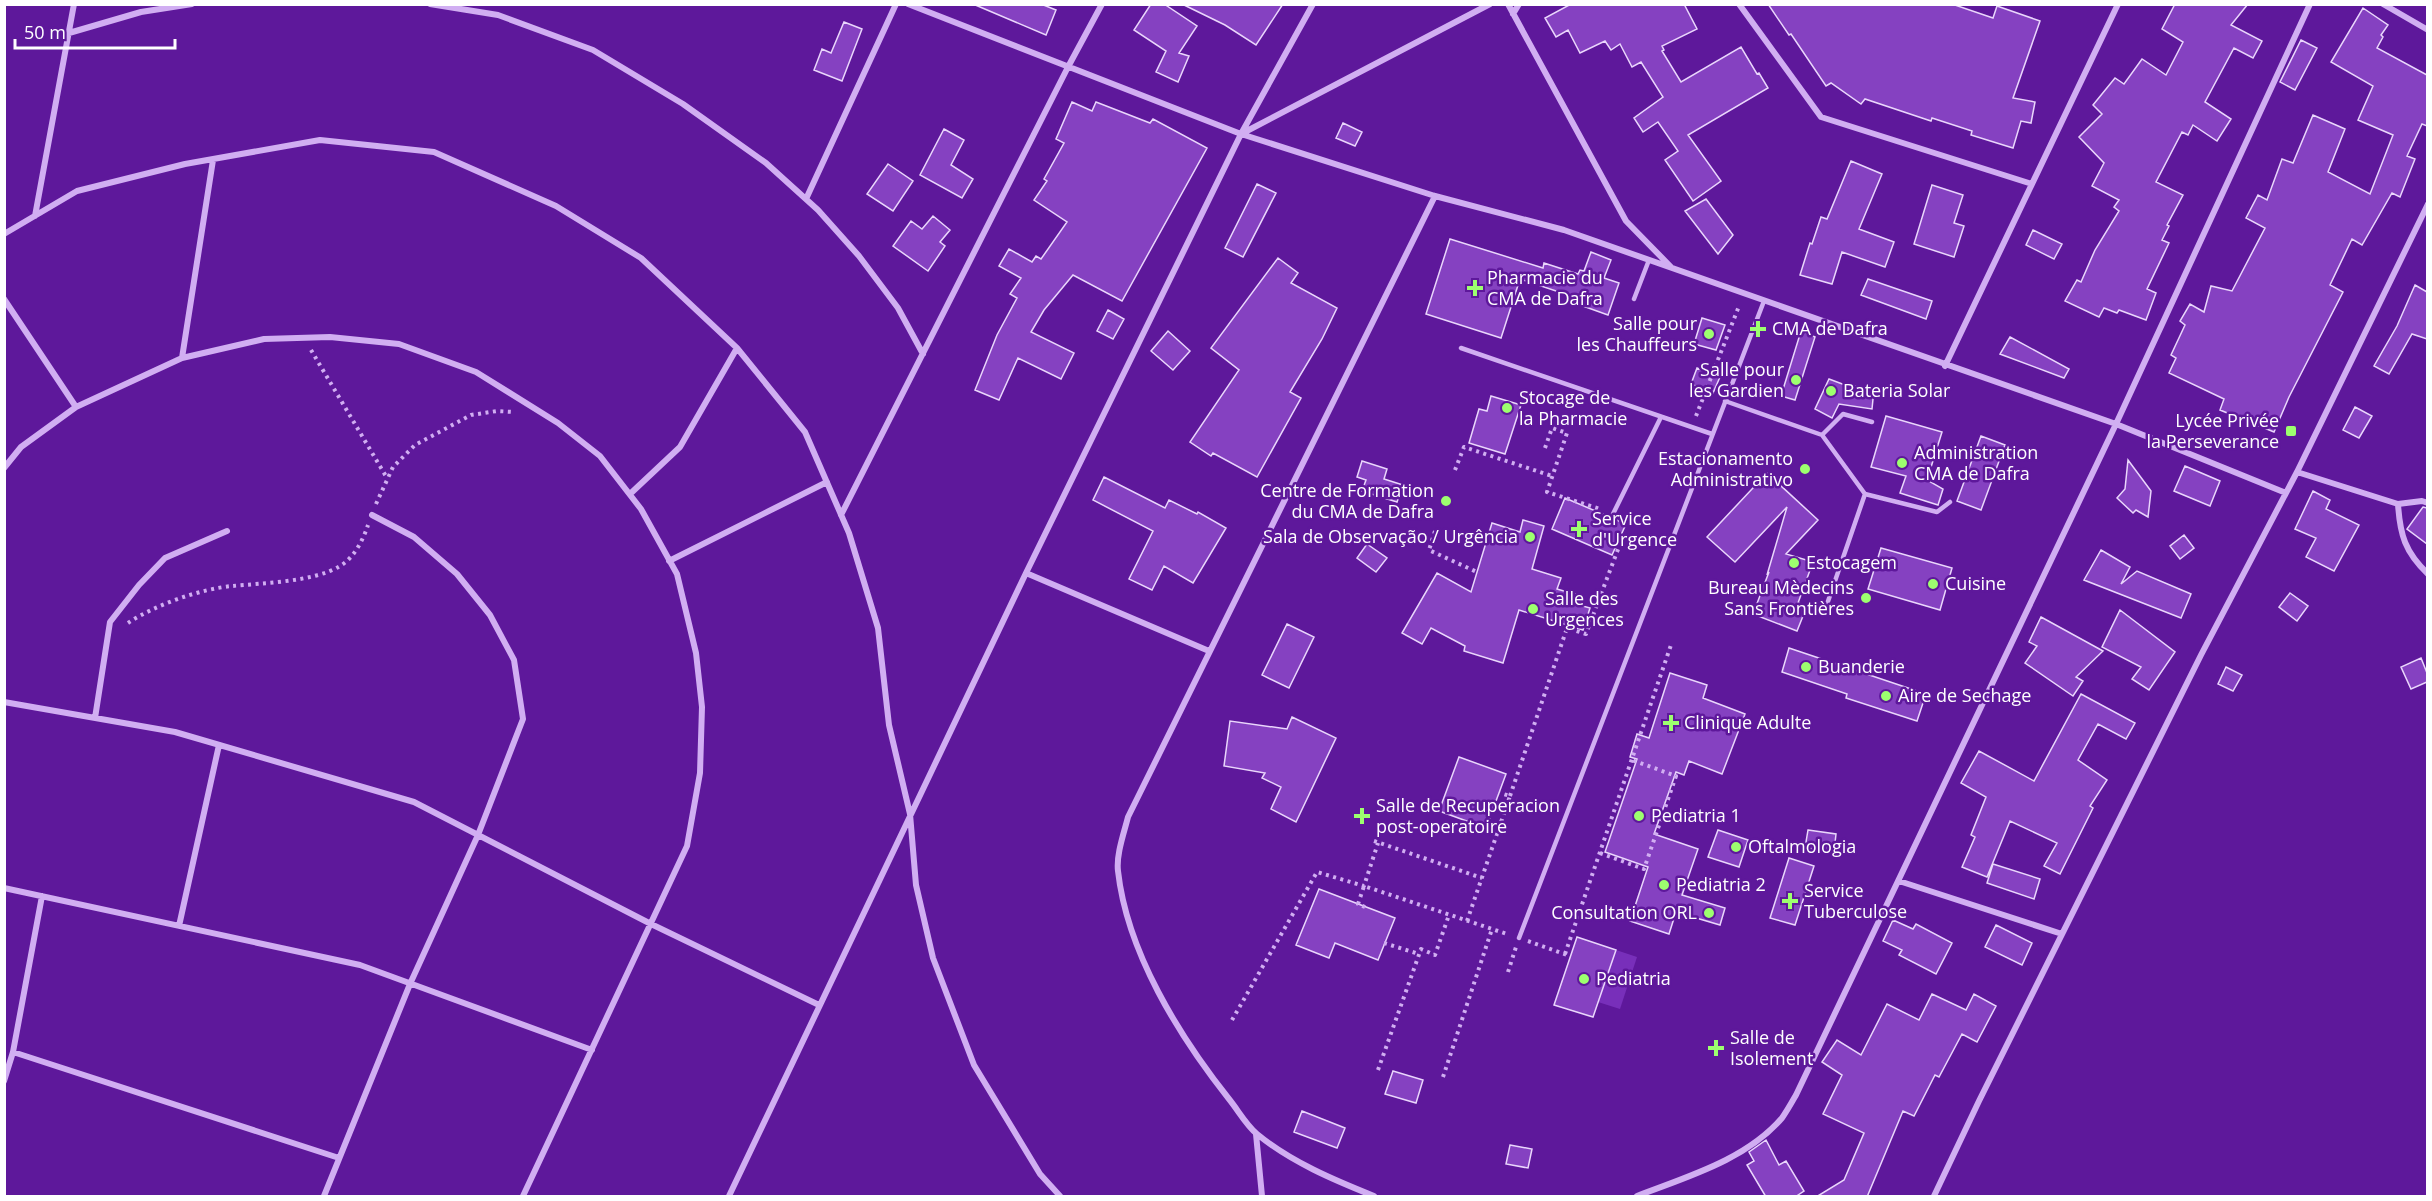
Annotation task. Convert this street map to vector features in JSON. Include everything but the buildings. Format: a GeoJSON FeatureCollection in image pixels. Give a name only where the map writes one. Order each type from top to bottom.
{"type":"FeatureCollection","features":[{"type":"Feature","properties":{"kind":"street"},"geometry":{"type":"LineString","coordinates":[[36,216],[74,4]]}},
{"type":"Feature","properties":{"kind":"street"},"geometry":{"type":"LineString","coordinates":[[69,33],[141,12],[192,4]]}},
{"type":"Feature","properties":{"kind":"street"},"geometry":{"type":"LineString","coordinates":[[430,4],[498,15],[593,50],[683,104],[766,164],[806,199],[859,256],[898,308],[923,354]]}},
{"type":"Feature","properties":{"kind":"street"},"geometry":{"type":"LineString","coordinates":[[806,199],[897,4]]}},
{"type":"Feature","properties":{"kind":"street"},"geometry":{"type":"LineString","coordinates":[[908,4],[1241,134],[1435,196],[1564,230],[1945,366],[2116,424],[2286,493]]}},
{"type":"Feature","properties":{"kind":"street"},"geometry":{"type":"LineString","coordinates":[[841,516],[1102,4]]}},
{"type":"Feature","properties":{"kind":"street"},"geometry":{"type":"LineString","coordinates":[[729,1197],[1026,573],[1241,134],[1313,4]]}},
{"type":"Feature","properties":{"kind":"street"},"geometry":{"type":"LineString","coordinates":[[1241,134],[1490,4]]}},
{"type":"Feature","properties":{"kind":"street"},"geometry":{"type":"LineString","coordinates":[[1508,4],[1626,221],[1673,269]]}},
{"type":"Feature","properties":{"kind":"street"},"geometry":{"type":"LineString","coordinates":[[1513,14],[1520,4]]}},
{"type":"Feature","properties":{"kind":"street"},"geometry":{"type":"LineString","coordinates":[[1738,4],[1821,117],[2032,184]]}},
{"type":"Feature","properties":{"kind":"street"},"geometry":{"type":"LineString","coordinates":[[1945,366],[2118,4]]}},
{"type":"Feature","properties":{"kind":"street"},"geometry":{"type":"LineString","coordinates":[[1637,1197],[1732,1156],[1759,1139],[1782,1118],[1796,1095],[2116,424],[2310,4]]}},
{"type":"Feature","properties":{"kind":"street"},"geometry":{"type":"LineString","coordinates":[[2383,4],[2427,30]]}},
{"type":"Feature","properties":{"kind":"street"},"geometry":{"type":"LineString","coordinates":[[4,234],[78,190],[213,160],[320,140],[434,152],[556,206],[640,258],[737,348],[805,432],[849,533],[878,628],[889,725],[910,814],[916,885],[933,958],[974,1065],[1040,1174],[1060,1197]]}},
{"type":"Feature","properties":{"kind":"street"},"geometry":{"type":"LineString","coordinates":[[182,358],[213,160]]}},
{"type":"Feature","properties":{"kind":"street"},"geometry":{"type":"LineString","coordinates":[[1374,1197],[1327,1177],[1256,1134],[1214,1080],[1165,1005],[1128,923],[1118,868],[1128,817],[1435,196]]}},
{"type":"Feature","properties":{"kind":"street"},"geometry":{"type":"LineString","coordinates":[[1934,1197],[2201,655],[2297,472],[2427,204]]}},
{"type":"Feature","properties":{"kind":"street"},"geometry":{"type":"LineString","coordinates":[[4,299],[75,407]]}},
{"type":"Feature","properties":{"kind":"street"},"geometry":{"type":"LineString","coordinates":[[4,468],[21,447],[75,407],[182,358],[264,339],[330,337],[399,344],[476,372],[542,413],[600,456],[641,509],[676,574],[696,653],[702,707],[700,773],[687,846],[523,1197]]}},
{"type":"Feature","properties":{"kind":"street"},"geometry":{"type":"LineString","coordinates":[[630,494],[680,447],[737,348]]}},
{"type":"Feature","properties":{"kind":"street"},"geometry":{"type":"LineString","coordinates":[[2297,472],[2398,504],[2427,503]]}},
{"type":"Feature","properties":{"kind":"street"},"geometry":{"type":"LineString","coordinates":[[669,561],[827,482]]}},
{"type":"Feature","properties":{"kind":"street"},"geometry":{"type":"LineString","coordinates":[[2398,504],[2400,532],[2414,560],[2427,574]]}},
{"type":"Feature","properties":{"kind":"street"},"geometry":{"type":"LineString","coordinates":[[324,1197],[410,984],[478,835],[523,719],[514,660],[490,615],[457,574],[414,537],[372,515]]}},
{"type":"Feature","properties":{"kind":"street"},"geometry":{"type":"LineString","coordinates":[[95,718],[110,622],[139,585],[165,558],[227,531]]}},
{"type":"Feature","properties":{"kind":"street"},"geometry":{"type":"LineString","coordinates":[[1026,573],[1209,651]]}},
{"type":"Feature","properties":{"kind":"street"},"geometry":{"type":"LineString","coordinates":[[4,702],[175,732],[414,802],[651,924],[819,1005]]}},
{"type":"Feature","properties":{"kind":"street"},"geometry":{"type":"LineString","coordinates":[[179,926],[219,745]]}},
{"type":"Feature","properties":{"kind":"street"},"geometry":{"type":"LineString","coordinates":[[1899,880],[2062,934]]}},
{"type":"Feature","properties":{"kind":"street"},"geometry":{"type":"LineString","coordinates":[[4,888],[360,965],[592,1050]]}},
{"type":"Feature","properties":{"kind":"street"},"geometry":{"type":"LineString","coordinates":[[4,1081],[12,1052],[42,896]]}},
{"type":"Feature","properties":{"kind":"street"},"geometry":{"type":"LineString","coordinates":[[12,1052],[339,1158]]}},
{"type":"Feature","properties":{"kind":"street"},"geometry":{"type":"LineString","coordinates":[[1256,1134],[1262,1197]]}},
{"type":"Feature","properties":{"kind":"lane"},"geometry":{"type":"LineString","coordinates":[[1634,299],[1649,261]]}},
{"type":"Feature","properties":{"kind":"lane"},"geometry":{"type":"LineString","coordinates":[[1519,938],[1764,301]]}},
{"type":"Feature","properties":{"kind":"lane"},"geometry":{"type":"LineString","coordinates":[[1461,348],[1712,434]]}},
{"type":"Feature","properties":{"kind":"lane"},"geometry":{"type":"LineString","coordinates":[[1725,401],[1822,435],[1865,494],[1937,512],[1950,502]]}},
{"type":"Feature","properties":{"kind":"lane"},"geometry":{"type":"LineString","coordinates":[[1822,435],[1843,414],[1872,422]]}},
{"type":"Feature","properties":{"kind":"lane"},"geometry":{"type":"LineString","coordinates":[[1613,514],[1661,417]]}},
{"type":"Feature","properties":{"kind":"lane"},"geometry":{"type":"LineString","coordinates":[[1826,610],[1865,494]]}},
{"type":"Feature","properties":{"kind":"path"},"geometry":{"type":"LineString","coordinates":[[1692,428],[1743,294]]}},
{"type":"Feature","properties":{"kind":"path"},"geometry":{"type":"LineString","coordinates":[[303,338],[387,478]]}},
{"type":"Feature","properties":{"kind":"path"},"geometry":{"type":"LineString","coordinates":[[108,637],[138,617],[181,598],[228,586],[277,582],[312,576],[339,566],[353,555],[365,535],[393,467],[415,445],[471,415],[497,411],[542,413]]}},
{"type":"Feature","properties":{"kind":"path"},"geometry":{"type":"LineString","coordinates":[[1545,448],[1552,428],[1567,433],[1547,492],[1600,509],[1596,520]]}},
{"type":"Feature","properties":{"kind":"path"},"geometry":{"type":"LineString","coordinates":[[1455,470],[1464,447],[1552,476]]}},
{"type":"Feature","properties":{"kind":"path"},"geometry":{"type":"LineString","coordinates":[[1435,531],[1429,550],[1477,572]]}},
{"type":"Feature","properties":{"kind":"path"},"geometry":{"type":"LineString","coordinates":[[1467,921],[1567,628],[1586,634],[1620,544],[1615,542]]}},
{"type":"Feature","properties":{"kind":"path"},"geometry":{"type":"LineString","coordinates":[[1565,954],[1671,645]]}},
{"type":"Feature","properties":{"kind":"path"},"geometry":{"type":"LineString","coordinates":[[1600,853],[1644,869],[1648,858],[1676,776],[1632,760]]}},
{"type":"Feature","properties":{"kind":"path"},"geometry":{"type":"LineString","coordinates":[[1500,793],[1510,796]]}},
{"type":"Feature","properties":{"kind":"path"},"geometry":{"type":"LineString","coordinates":[[1365,907],[1358,904],[1376,842],[1482,878]]}},
{"type":"Feature","properties":{"kind":"path"},"geometry":{"type":"LineString","coordinates":[[1232,1020],[1317,872],[1570,956]]}},
{"type":"Feature","properties":{"kind":"path"},"geometry":{"type":"LineString","coordinates":[[1378,1070],[1420,949],[1435,955],[1449,915]]}},
{"type":"Feature","properties":{"kind":"path"},"geometry":{"type":"LineString","coordinates":[[1443,1077],[1492,929]]}},
{"type":"Feature","properties":{"kind":"path"},"geometry":{"type":"LineString","coordinates":[[1508,972],[1519,938]]}},
{"type":"Feature","properties":{"kind":"path"},"geometry":{"type":"LineString","coordinates":[[1383,943],[1419,954]]}},
{"type":"Feature","properties":{"kind":"shaded area"},"geometry":{"type":"Polygon","coordinates":[[[1616,950],[1637,957],[1620,1009],[1598,1002],[1616,950]]]}},
{"type":"Feature","properties":{"kind":"place","name":"Pharmacie du CMA de Dafra"},"geometry":{"type":"Point","coordinates":[1475,288]}},
{"type":"Feature","properties":{"kind":"place","name":"CMA de Dafra"},"geometry":{"type":"Point","coordinates":[1758,329]}},
{"type":"Feature","properties":{"kind":"place","name":"Salle pour les Chauffeurs"},"geometry":{"type":"Point","coordinates":[1709,334]}},
{"type":"Feature","properties":{"kind":"place","name":"Salle pour les Gardien"},"geometry":{"type":"Point","coordinates":[1796,380]}},
{"type":"Feature","properties":{"kind":"place","name":"Bateria Solar"},"geometry":{"type":"Point","coordinates":[1831,391]}},
{"type":"Feature","properties":{"kind":"place","name":"Stocage de la Pharmacie"},"geometry":{"type":"Point","coordinates":[1507,408]}},
{"type":"Feature","properties":{"kind":"place","name":"Lycée Privée la Perseverance"},"geometry":{"type":"Point","coordinates":[2291,431]}},
{"type":"Feature","properties":{"kind":"place","name":"Administration CMA de Dafra"},"geometry":{"type":"Point","coordinates":[1902,463]}},
{"type":"Feature","properties":{"kind":"place","name":"Estacionamento Administrativo"},"geometry":{"type":"Point","coordinates":[1805,469]}},
{"type":"Feature","properties":{"kind":"place","name":"Centre de Formation du CMA de Dafra"},"geometry":{"type":"Point","coordinates":[1446,501]}},
{"type":"Feature","properties":{"kind":"place","name":"Service d'Urgence"},"geometry":{"type":"Point","coordinates":[1579,529]}},
{"type":"Feature","properties":{"kind":"place","name":"Sala de Observação / Urgência"},"geometry":{"type":"Point","coordinates":[1530,537]}},
{"type":"Feature","properties":{"kind":"place","name":"Estocagem"},"geometry":{"type":"Point","coordinates":[1794,563]}},
{"type":"Feature","properties":{"kind":"place","name":"Cuisine"},"geometry":{"type":"Point","coordinates":[1933,584]}},
{"type":"Feature","properties":{"kind":"place","name":"Bureau Mèdecins Sans Frontières"},"geometry":{"type":"Point","coordinates":[1866,598]}},
{"type":"Feature","properties":{"kind":"place","name":"Salle des Urgences"},"geometry":{"type":"Point","coordinates":[1533,609]}},
{"type":"Feature","properties":{"kind":"place","name":"Buanderie"},"geometry":{"type":"Point","coordinates":[1806,667]}},
{"type":"Feature","properties":{"kind":"place","name":"Aire de Sechage"},"geometry":{"type":"Point","coordinates":[1886,696]}},
{"type":"Feature","properties":{"kind":"place","name":"Clinique Adulte"},"geometry":{"type":"Point","coordinates":[1671,723]}},
{"type":"Feature","properties":{"kind":"place","name":"Salle de Recuperacion post-operatoire"},"geometry":{"type":"Point","coordinates":[1362,816]}},
{"type":"Feature","properties":{"kind":"place","name":"Pediatria 1"},"geometry":{"type":"Point","coordinates":[1639,816]}},
{"type":"Feature","properties":{"kind":"place","name":"Oftalmologia"},"geometry":{"type":"Point","coordinates":[1736,847]}},
{"type":"Feature","properties":{"kind":"place","name":"Pediatria 2"},"geometry":{"type":"Point","coordinates":[1664,885]}},
{"type":"Feature","properties":{"kind":"place","name":"Service Tuberculose"},"geometry":{"type":"Point","coordinates":[1790,901]}},
{"type":"Feature","properties":{"kind":"place","name":"Consultation ORL"},"geometry":{"type":"Point","coordinates":[1709,913]}},
{"type":"Feature","properties":{"kind":"place","name":"Pediatria"},"geometry":{"type":"Point","coordinates":[1584,979]}},
{"type":"Feature","properties":{"kind":"place","name":"Salle de Isolement"},"geometry":{"type":"Point","coordinates":[1716,1048]}}]}
